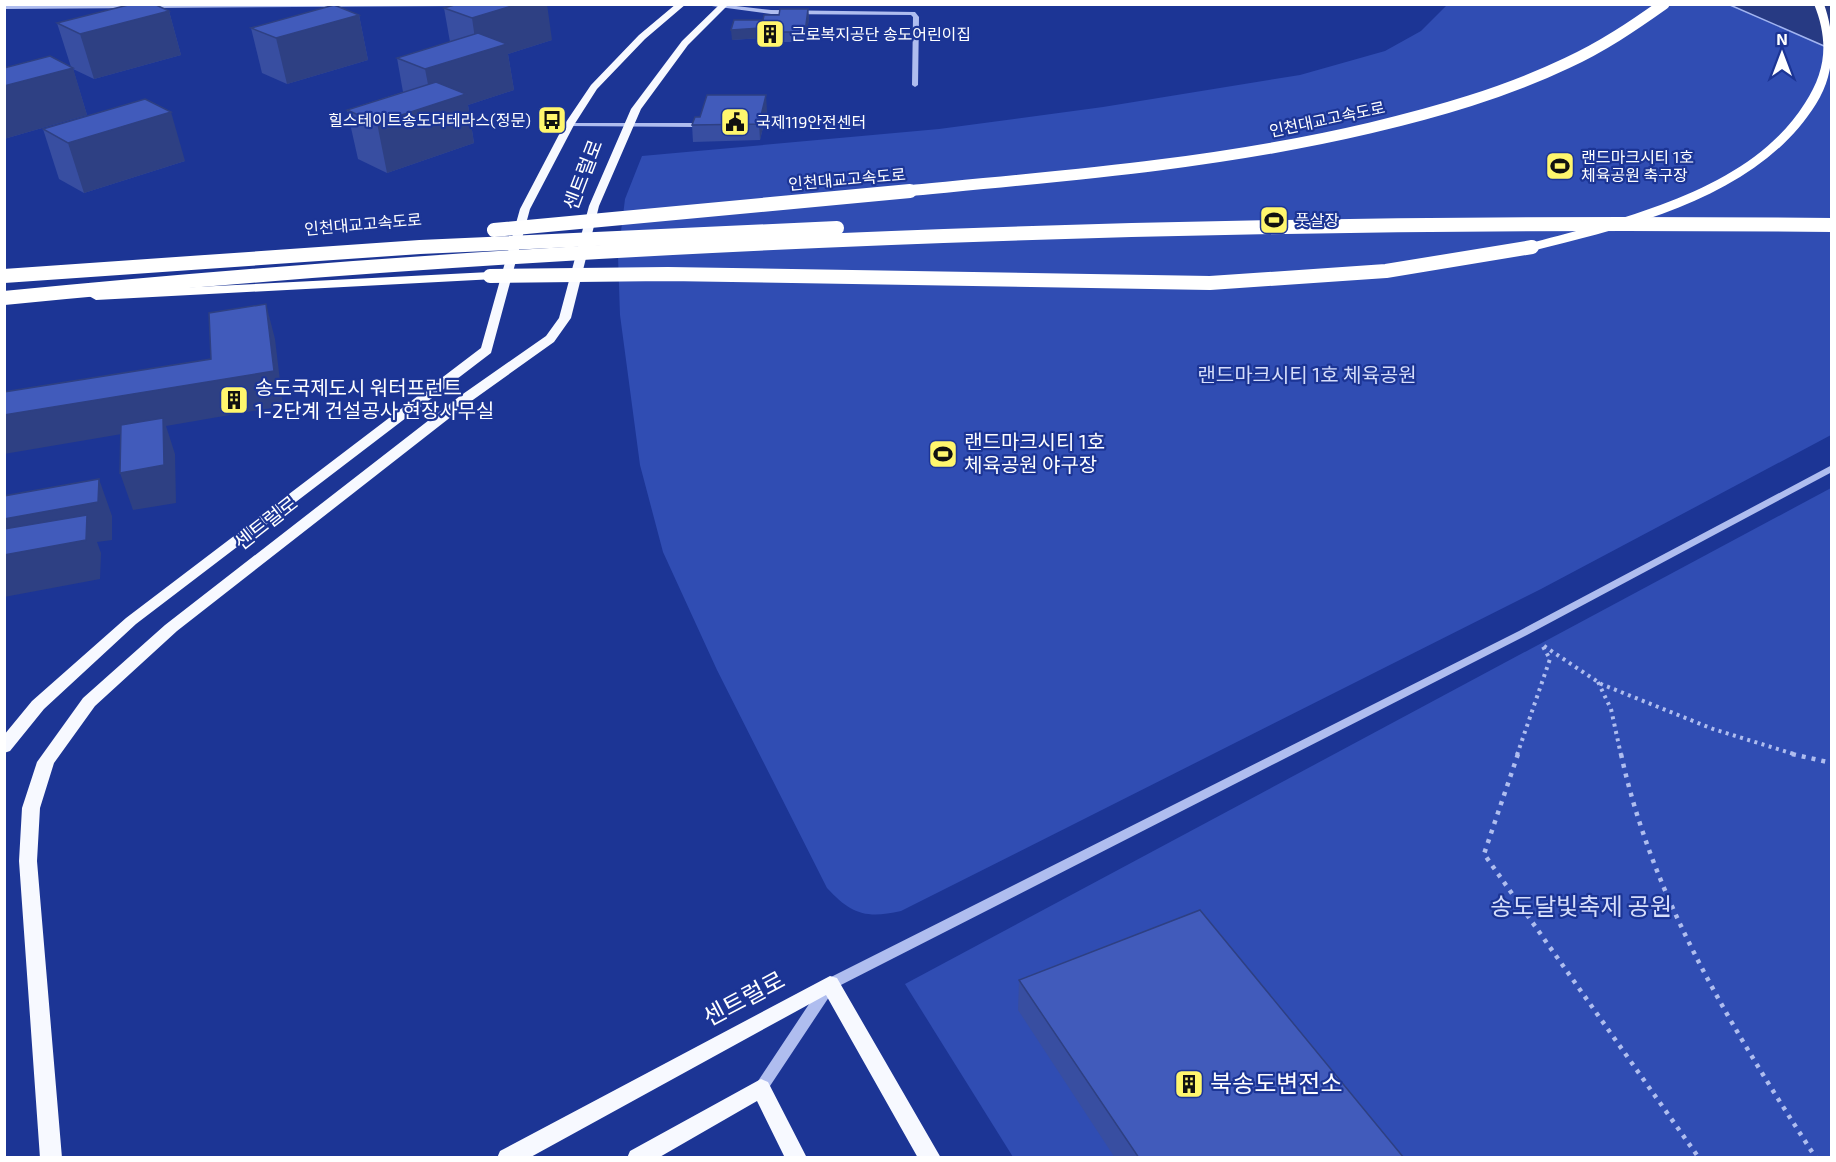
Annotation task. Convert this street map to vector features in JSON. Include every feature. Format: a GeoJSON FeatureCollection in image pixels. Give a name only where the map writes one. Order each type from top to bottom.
{"type":"FeatureCollection","features":[{"type":"Feature","properties":{"kind":"highway","name":"인천대교고속도로"},"geometry":{"type":"LineString","coordinates":[[4,276],[1039,179],[1226,158],[1348,134],[1440,111],[1519,86],[1582,58],[1628,32],[1664,4]]}},
{"type":"Feature","properties":{"kind":"highway"},"geometry":{"type":"LineString","coordinates":[[4,299],[549,275],[668,274],[1210,283],[1386,271],[1532,247],[1637,218],[1717,184],[1752,164],[1792,131],[1826,77],[1831,55],[1829,25],[1819,4]]}},
{"type":"Feature","properties":{"kind":"highway","name":"인천대교고속도로"},"geometry":{"type":"LineString","coordinates":[[4,276],[310,252],[723,231],[1528,213],[1832,216]]}},
{"type":"Feature","properties":{"kind":"highway"},"geometry":{"type":"LineString","coordinates":[[4,299],[274,272],[438,261],[926,236],[1336,224],[1832,225]]}},
{"type":"Feature","properties":{"kind":"main road","name":"센트럴로"},"geometry":{"type":"LineString","coordinates":[[4,747],[38,705],[131,621],[487,350],[525,209],[569,125],[594,87],[642,37],[682,4]]}},
{"type":"Feature","properties":{"kind":"main road","name":"센트럴로"},"geometry":{"type":"LineString","coordinates":[[51,1158],[28,861],[31,807],[46,762],[89,702],[171,628],[465,399],[550,339],[565,318],[594,206],[636,109],[685,43],[724,6]]}},
{"type":"Feature","properties":{"kind":"main road","name":"센트럴로"},"geometry":{"type":"LineString","coordinates":[[508,1158],[830,984]]}},
{"type":"Feature","properties":{"kind":"main road"},"geometry":{"type":"LineString","coordinates":[[830,984],[930,1158]]}},
{"type":"Feature","properties":{"kind":"main road"},"geometry":{"type":"LineString","coordinates":[[638,1158],[761,1088],[796,1158]]}},
{"type":"Feature","properties":{"kind":"street"},"geometry":{"type":"LineString","coordinates":[[4,7],[464,4]]}},
{"type":"Feature","properties":{"kind":"street"},"geometry":{"type":"LineString","coordinates":[[699,4],[771,12],[913,13],[916,17],[915,85]]}},
{"type":"Feature","properties":{"kind":"street"},"geometry":{"type":"LineString","coordinates":[[569,125],[696,125]]}},
{"type":"Feature","properties":{"kind":"street"},"geometry":{"type":"LineString","coordinates":[[761,1088],[830,984],[1523,633],[1832,468]]}},
{"type":"Feature","properties":{"kind":"path"},"geometry":{"type":"LineString","coordinates":[[1523,633],[1598,682],[1713,729],[1802,757],[1832,763]]}},
{"type":"Feature","properties":{"kind":"path"},"geometry":{"type":"LineString","coordinates":[[1542,645],[1550,659],[1484,854],[1700,1158]]}},
{"type":"Feature","properties":{"kind":"path"},"geometry":{"type":"LineString","coordinates":[[1598,682],[1607,697],[1622,763],[1650,852],[1698,961],[1770,1086],[1816,1158]]}},
{"type":"Feature","properties":{"kind":"green space","name":"랜드마크시티 1호 체육공원"},"geometry":{"type":"Polygon","coordinates":[[[1447,5],[1730,5],[1831,49],[1831,435],[1541,589],[901,911],[869,914],[844,904],[827,888],[717,670],[663,552],[640,465],[620,315],[618,256],[625,199],[642,156],[939,129],[1103,107],[1300,75],[1385,51],[1421,31],[1447,5]]]}},
{"type":"Feature","properties":{"kind":"green space","name":"송도달빛축제 공원"},"geometry":{"type":"Polygon","coordinates":[[[1831,488],[1831,1157],[1013,1157],[905,984],[1831,488]]]}},
{"type":"Feature","properties":{"kind":"shaded area"},"geometry":{"type":"Polygon","coordinates":[[[1730,5],[1831,5],[1831,49],[1730,5]]]}},
{"type":"Feature","properties":{"kind":"building"},"geometry":{"type":"Polygon","coordinates":[[[132,4],[154,4],[169,11],[80,34],[57,23],[132,4]]]}},
{"type":"Feature","properties":{"kind":"building"},"geometry":{"type":"Polygon","coordinates":[[[458,4],[518,4],[472,18],[444,8],[458,4]]]}},
{"type":"Feature","properties":{"kind":"building"},"geometry":{"type":"Polygon","coordinates":[[[334,5],[359,15],[276,38],[251,28],[334,5]]]}},
{"type":"Feature","properties":{"kind":"building"},"geometry":{"type":"Polygon","coordinates":[[[780,9],[808,9],[805,32],[774,32],[775,27],[731,30],[734,20],[763,20],[764,15],[779,15],[780,9]]]}},
{"type":"Feature","properties":{"kind":"building"},"geometry":{"type":"Polygon","coordinates":[[[478,33],[507,44],[425,69],[397,58],[478,33]]]}},
{"type":"Feature","properties":{"kind":"building"},"geometry":{"type":"Polygon","coordinates":[[[50,56],[73,68],[4,86],[4,68],[50,56]]]}},
{"type":"Feature","properties":{"kind":"building"},"geometry":{"type":"Polygon","coordinates":[[[436,82],[466,94],[377,123],[347,110],[436,82]]]}},
{"type":"Feature","properties":{"kind":"building"},"geometry":{"type":"Polygon","coordinates":[[[707,95],[766,95],[759,124],[692,125],[695,117],[700,117],[707,95]]]}},
{"type":"Feature","properties":{"kind":"building"},"geometry":{"type":"Polygon","coordinates":[[[145,99],[171,112],[68,143],[43,129],[145,99]]]}},
{"type":"Feature","properties":{"kind":"building"},"geometry":{"type":"Polygon","coordinates":[[[266,304],[274,371],[4,415],[4,392],[211,359],[209,313],[266,304]]]}},
{"type":"Feature","properties":{"kind":"building"},"geometry":{"type":"Polygon","coordinates":[[[163,418],[164,465],[120,473],[121,425],[163,418]]]}},
{"type":"Feature","properties":{"kind":"building"},"geometry":{"type":"Polygon","coordinates":[[[99,479],[98,502],[4,519],[4,496],[99,479]]]}},
{"type":"Feature","properties":{"kind":"building"},"geometry":{"type":"Polygon","coordinates":[[[87,515],[86,540],[4,555],[4,529],[87,515]]]}},
{"type":"Feature","properties":{"kind":"building","name":"북송도변전소"},"geometry":{"type":"Polygon","coordinates":[[[1200,910],[1404,1158],[1139,1158],[1019,980],[1200,910]]]}},
{"type":"Feature","properties":{"kind":"place","name":"근로복지공단 송도어린이집"},"geometry":{"type":"Point","coordinates":[770,34]}},
{"type":"Feature","properties":{"kind":"place","name":"힐스테이트송도더테라스(정문)"},"geometry":{"type":"Point","coordinates":[552,120]}},
{"type":"Feature","properties":{"kind":"place","name":"국제119안전센터"},"geometry":{"type":"Point","coordinates":[735,122]}},
{"type":"Feature","properties":{"kind":"place","name":"랜드마크시티 1호 체육공원 축구장"},"geometry":{"type":"Point","coordinates":[1560,166]}},
{"type":"Feature","properties":{"kind":"place","name":"풋살장"},"geometry":{"type":"Point","coordinates":[1274,220]}},
{"type":"Feature","properties":{"kind":"place","name":"송도국제도시 워터프런트 1-2단계 건설공사 현장사무실"},"geometry":{"type":"Point","coordinates":[234,400]}},
{"type":"Feature","properties":{"kind":"place","name":"랜드마크시티 1호 체육공원 야구장"},"geometry":{"type":"Point","coordinates":[943,454]}},
{"type":"Feature","properties":{"kind":"place","name":"북송도변전소"},"geometry":{"type":"Point","coordinates":[1189,1084]}}]}
